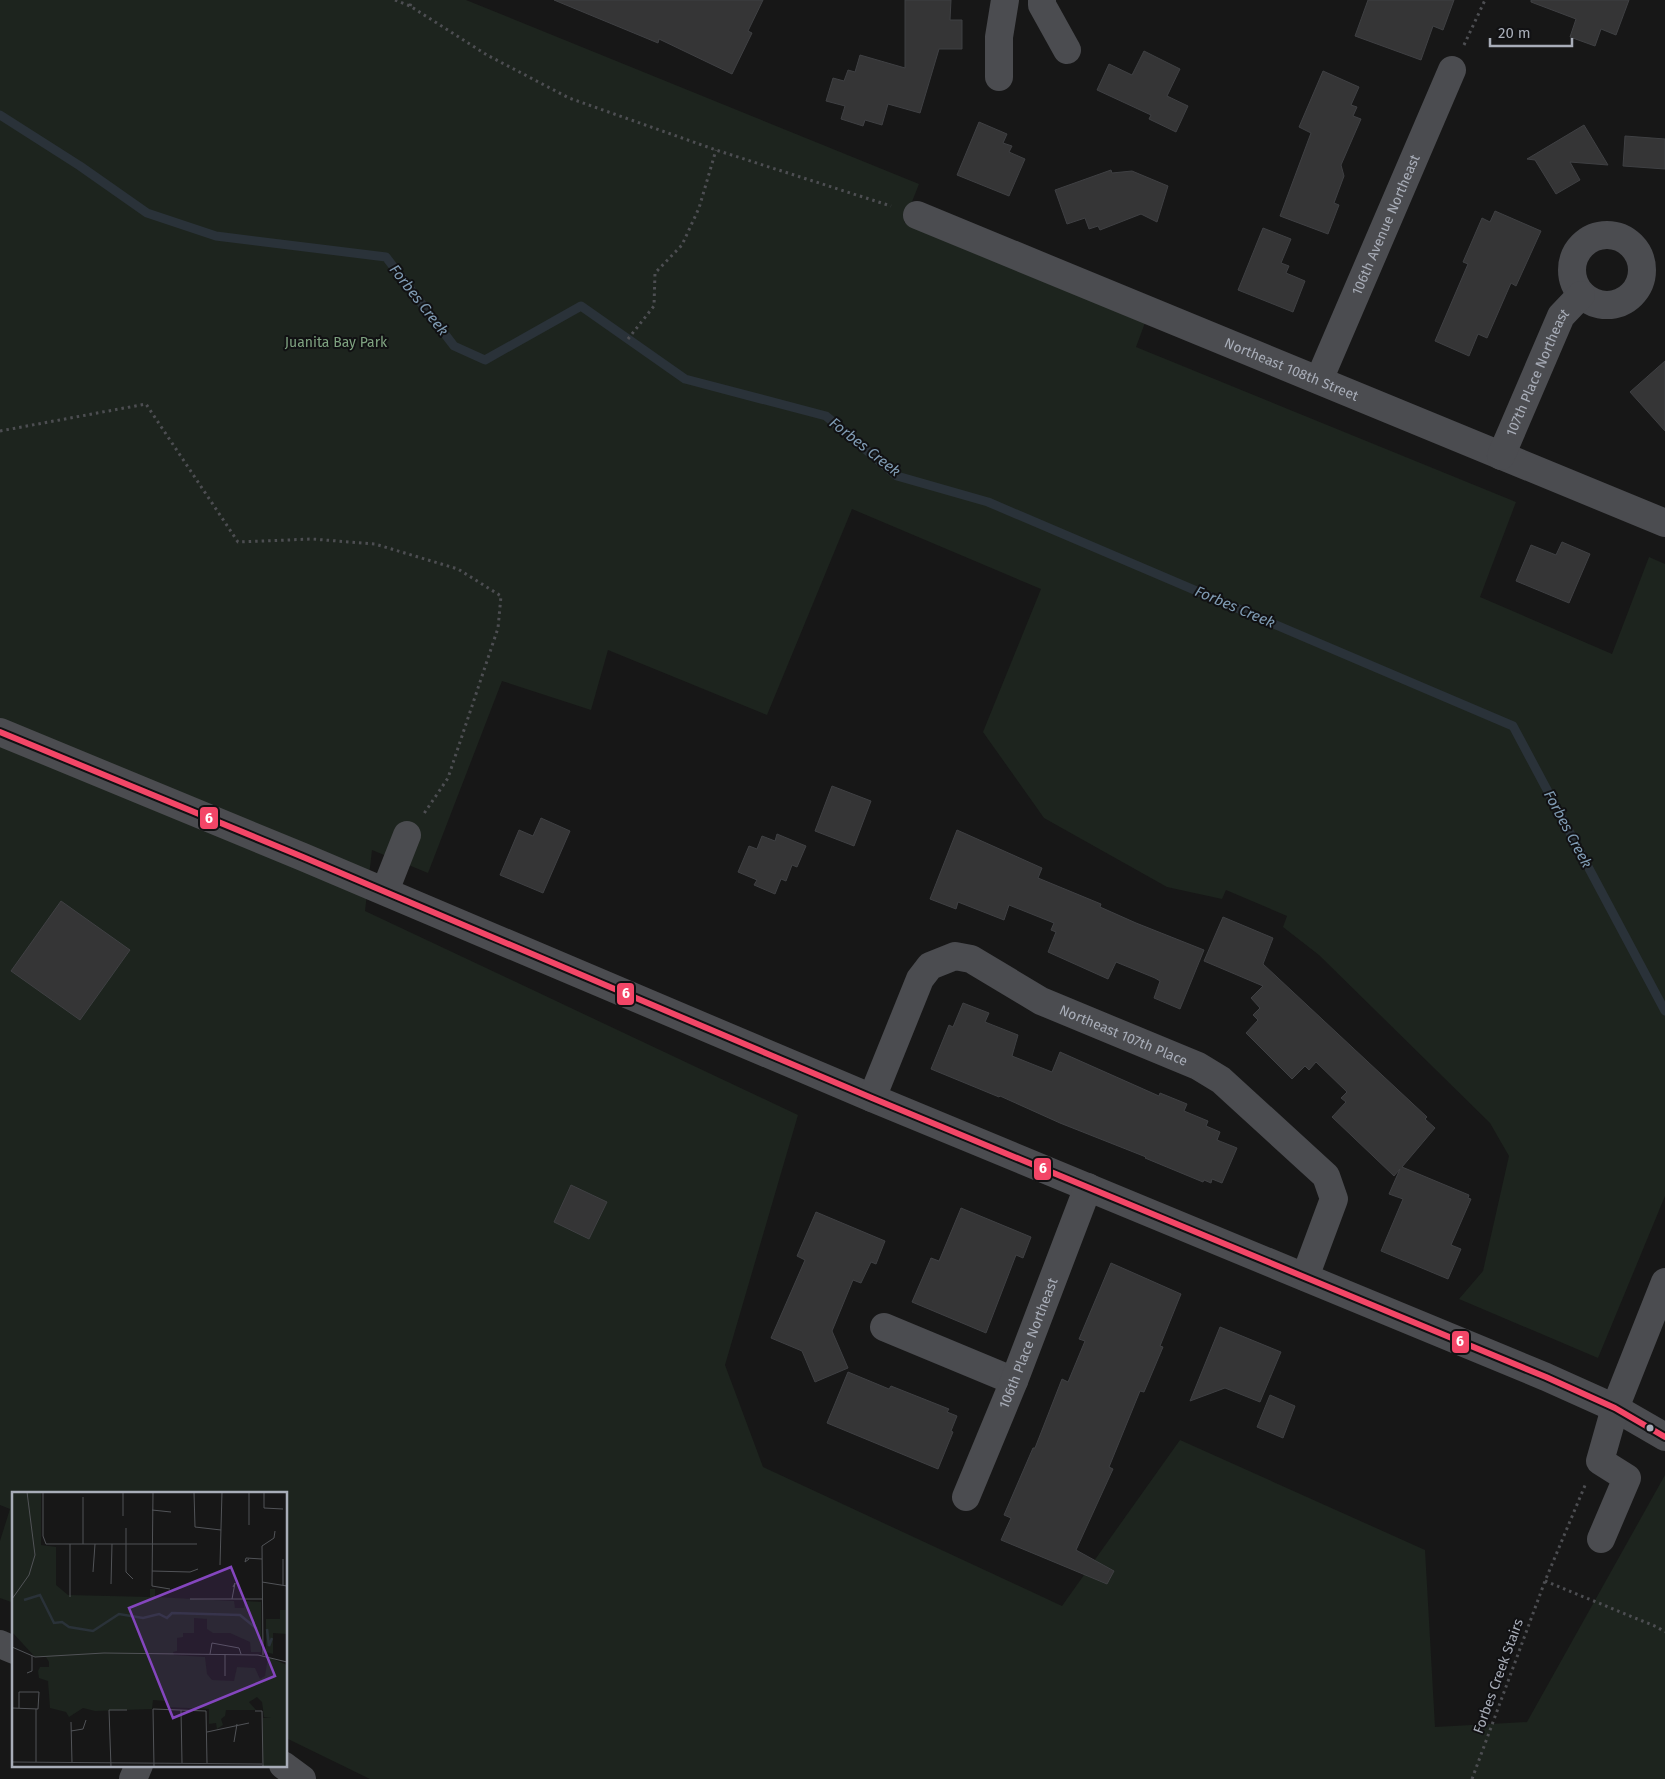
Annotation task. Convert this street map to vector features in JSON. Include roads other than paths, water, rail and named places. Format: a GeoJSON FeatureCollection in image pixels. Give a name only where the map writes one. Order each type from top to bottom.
{"type":"FeatureCollection","features":[{"type":"Feature","properties":{"kind":"street"},"geometry":{"type":"LineString","coordinates":[[998,77],[999,36],[1006,0]]}},
{"type":"Feature","properties":{"kind":"street"},"geometry":{"type":"LineString","coordinates":[[1042,0],[1042,5],[1067,50]]}},
{"type":"Feature","properties":{"kind":"street","name":"106th Avenue Northeast"},"geometry":{"type":"LineString","coordinates":[[1319,380],[1452,70]]}},
{"type":"Feature","properties":{"kind":"street","name":"Northeast 108th Street"},"geometry":{"type":"LineString","coordinates":[[917,215],[1665,523]]}},
{"type":"Feature","properties":{"kind":"street","name":"107th Place Northeast"},"geometry":{"type":"LineString","coordinates":[[1501,456],[1561,316],[1581,295]]}},
{"type":"Feature","properties":{"kind":"street"},"geometry":{"type":"LineString","coordinates":[[0,732],[384,891],[872,1098],[1305,1277],[1615,1408],[1665,1437]]}},
{"type":"Feature","properties":{"kind":"street"},"geometry":{"type":"LineString","coordinates":[[384,891],[407,835]]}},
{"type":"Feature","properties":{"kind":"street","name":"Northeast 107th Place"},"geometry":{"type":"LineString","coordinates":[[872,1098],[920,979],[930,966],[955,956],[972,959],[1041,1001],[1198,1066],[1221,1080],[1326,1176],[1334,1199],[1305,1277]]}},
{"type":"Feature","properties":{"kind":"street","name":"106th Place Northeast"},"geometry":{"type":"LineString","coordinates":[[966,1497],[1014,1381],[1088,1187]]}},
{"type":"Feature","properties":{"kind":"street"},"geometry":{"type":"LineString","coordinates":[[1601,1539],[1627,1478],[1600,1461],[1615,1408],[1665,1282]]}},
{"type":"Feature","properties":{"kind":"street"},"geometry":{"type":"LineString","coordinates":[[884,1327],[1014,1381]]}},
{"type":"Feature","properties":{"kind":"street"},"geometry":{"type":"LineString","coordinates":[[0,1644],[12,1649]]}},
{"type":"Feature","properties":{"kind":"street"},"geometry":{"type":"LineString","coordinates":[[133,1779],[139,1766]]}},
{"type":"Feature","properties":{"kind":"street"},"geometry":{"type":"LineString","coordinates":[[284,1766],[302,1779]]}},
{"type":"Feature","properties":{"kind":"waterway","name":"Forbes Creek"},"geometry":{"type":"LineString","coordinates":[[0,115],[80,166],[147,213],[216,236],[386,257],[454,346],[485,360],[581,306],[685,379],[826,416],[897,476],[988,502],[1513,726],[1665,1011]]}},
{"type":"Feature","properties":{"kind":"park label","name":"Juanita Bay Park"},"geometry":{"type":"Point","coordinates":[336,342]}}]}
